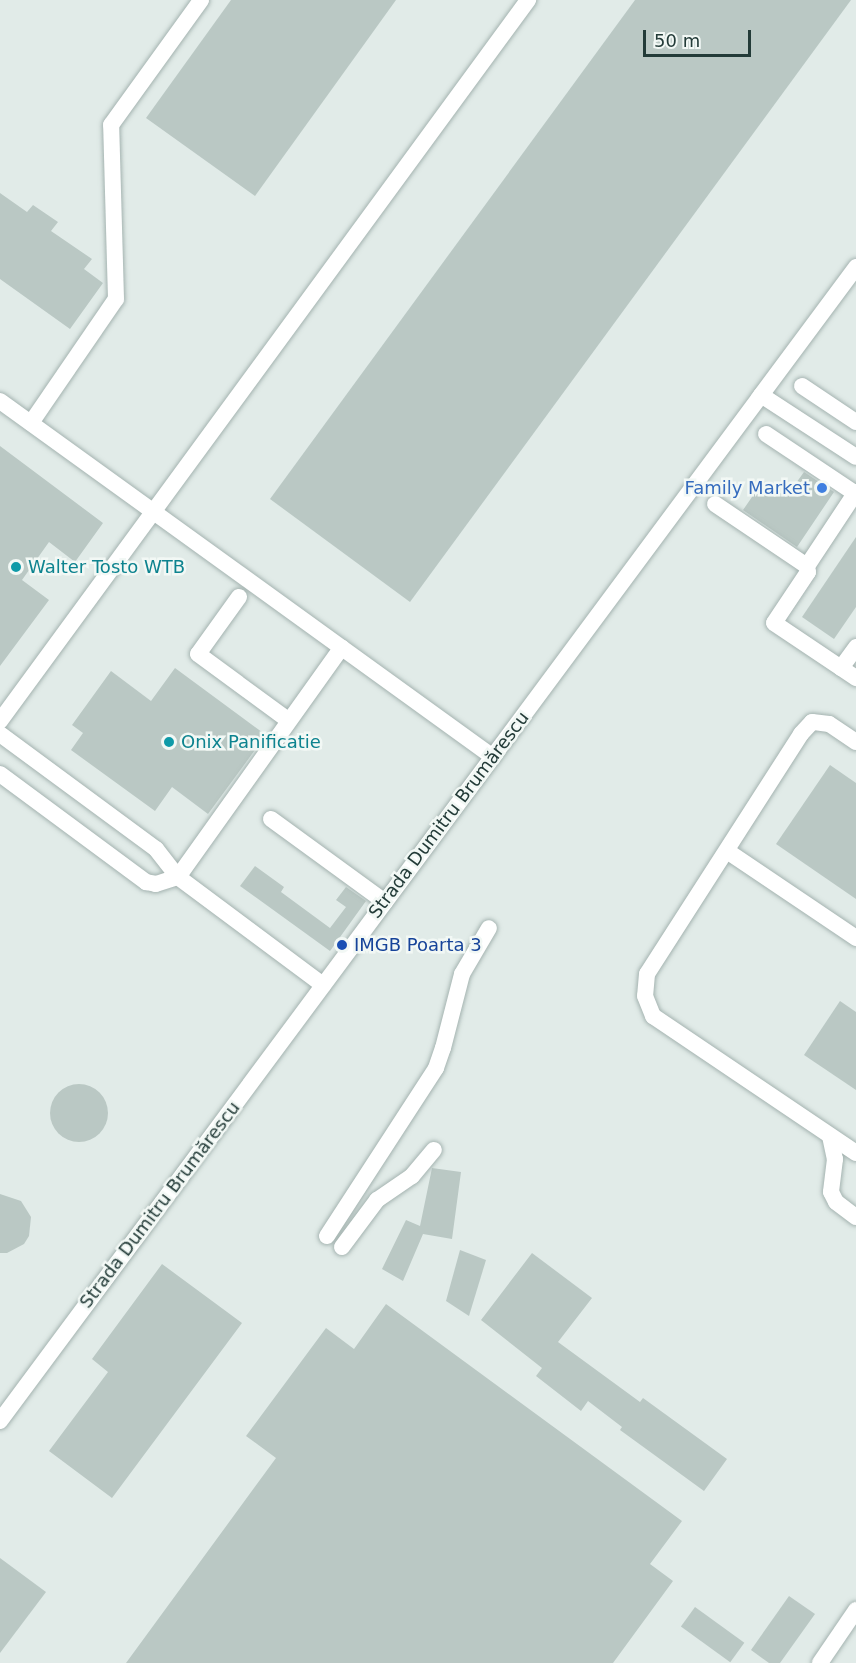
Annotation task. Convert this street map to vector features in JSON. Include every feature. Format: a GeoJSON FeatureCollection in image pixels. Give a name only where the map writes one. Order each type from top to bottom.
{"type":"FeatureCollection","features":[{"type":"Feature","properties":{"kind":"street"},"geometry":{"type":"LineString","coordinates":[[31,423],[116,299],[111,125],[201,0]]}},
{"type":"Feature","properties":{"kind":"street"},"geometry":{"type":"LineString","coordinates":[[0,721],[528,0]]}},
{"type":"Feature","properties":{"kind":"street","name":"Strada Dumitru Brumărescu"},"geometry":{"type":"LineString","coordinates":[[0,1421],[856,267]]}},
{"type":"Feature","properties":{"kind":"street"},"geometry":{"type":"LineString","coordinates":[[802,386],[856,422]]}},
{"type":"Feature","properties":{"kind":"street"},"geometry":{"type":"LineString","coordinates":[[761,395],[856,457]]}},
{"type":"Feature","properties":{"kind":"street"},"geometry":{"type":"LineString","coordinates":[[0,401],[493,757]]}},
{"type":"Feature","properties":{"kind":"street"},"geometry":{"type":"LineString","coordinates":[[766,434],[856,493],[807,566],[808,572],[774,624],[856,678]]}},
{"type":"Feature","properties":{"kind":"street"},"geometry":{"type":"LineString","coordinates":[[715,504],[807,566]]}},
{"type":"Feature","properties":{"kind":"street"},"geometry":{"type":"LineString","coordinates":[[239,597],[198,654],[288,720]]}},
{"type":"Feature","properties":{"kind":"street"},"geometry":{"type":"LineString","coordinates":[[0,774],[146,882],[156,884],[178,877],[342,647]]}},
{"type":"Feature","properties":{"kind":"street"},"geometry":{"type":"LineString","coordinates":[[842,668],[856,647]]}},
{"type":"Feature","properties":{"kind":"street"},"geometry":{"type":"LineString","coordinates":[[856,742],[830,724],[812,722],[801,734],[647,974],[645,996],[653,1016],[856,1153]]}},
{"type":"Feature","properties":{"kind":"street"},"geometry":{"type":"LineString","coordinates":[[0,734],[156,849],[178,877],[323,986]]}},
{"type":"Feature","properties":{"kind":"street"},"geometry":{"type":"LineString","coordinates":[[271,819],[385,902]]}},
{"type":"Feature","properties":{"kind":"street"},"geometry":{"type":"LineString","coordinates":[[728,851],[856,938]]}},
{"type":"Feature","properties":{"kind":"street"},"geometry":{"type":"LineString","coordinates":[[327,1236],[435,1068],[443,1048],[462,974],[489,928]]}},
{"type":"Feature","properties":{"kind":"street"},"geometry":{"type":"LineString","coordinates":[[830,1136],[835,1159],[831,1192],[836,1202],[856,1217]]}},
{"type":"Feature","properties":{"kind":"street"},"geometry":{"type":"LineString","coordinates":[[342,1247],[377,1200],[412,1176],[434,1150]]}},
{"type":"Feature","properties":{"kind":"street"},"geometry":{"type":"LineString","coordinates":[[820,1663],[856,1610]]}},
{"type":"Feature","properties":{"kind":"building"},"geometry":{"type":"Polygon","coordinates":[[[231,0],[396,0],[255,196],[146,118],[231,0]]]}},
{"type":"Feature","properties":{"kind":"building"},"geometry":{"type":"Polygon","coordinates":[[[635,0],[851,0],[410,602],[270,499],[635,0]]]}},
{"type":"Feature","properties":{"kind":"building"},"geometry":{"type":"Polygon","coordinates":[[[0,193],[27,212],[33,205],[58,222],[51,231],[92,259],[84,269],[103,283],[70,329],[0,279],[0,193]]]}},
{"type":"Feature","properties":{"kind":"building"},"geometry":{"type":"Polygon","coordinates":[[[0,446],[103,523],[75,562],[49,542],[22,580],[49,600],[0,666],[0,446]]]}},
{"type":"Feature","properties":{"kind":"building"},"geometry":{"type":"Polygon","coordinates":[[[804,472],[834,492],[797,547],[743,510],[763,481],[786,497],[804,472]]]}},
{"type":"Feature","properties":{"kind":"building"},"geometry":{"type":"Polygon","coordinates":[[[856,537],[856,607],[834,639],[802,617],[856,537]]]}},
{"type":"Feature","properties":{"kind":"building","name":"Onix Panificatie"},"geometry":{"type":"Polygon","coordinates":[[[175,668],[266,735],[208,814],[172,787],[155,811],[71,750],[83,733],[72,725],[111,671],[151,701],[175,668]]]}},
{"type":"Feature","properties":{"kind":"building"},"geometry":{"type":"Polygon","coordinates":[[[830,765],[856,783],[856,899],[776,844],[830,765]]]}},
{"type":"Feature","properties":{"kind":"building"},"geometry":{"type":"Polygon","coordinates":[[[255,866],[284,887],[281,892],[330,928],[346,907],[336,900],[346,887],[366,901],[330,951],[240,886],[255,866]]]}},
{"type":"Feature","properties":{"kind":"building"},"geometry":{"type":"Polygon","coordinates":[[[840,1001],[856,1012],[856,1090],[804,1055],[840,1001]]]}},
{"type":"Feature","properties":{"kind":"building"},"geometry":{"type":"Polygon","coordinates":[[[79,1084],[90,1086],[103,1097],[108,1113],[106,1124],[95,1137],[79,1142],[68,1140],[55,1129],[50,1113],[52,1102],[63,1089],[79,1084]]]}},
{"type":"Feature","properties":{"kind":"building"},"geometry":{"type":"Polygon","coordinates":[[[432,1168],[461,1172],[452,1239],[423,1234],[403,1281],[382,1269],[406,1220],[420,1226],[432,1168]]]}},
{"type":"Feature","properties":{"kind":"building"},"geometry":{"type":"Polygon","coordinates":[[[0,1194],[21,1201],[31,1217],[29,1236],[24,1244],[7,1253],[0,1253],[0,1194]]]}},
{"type":"Feature","properties":{"kind":"building"},"geometry":{"type":"Polygon","coordinates":[[[460,1250],[486,1260],[469,1316],[446,1301],[460,1250]]]}},
{"type":"Feature","properties":{"kind":"building"},"geometry":{"type":"Polygon","coordinates":[[[532,1253],[592,1298],[558,1342],[640,1402],[643,1398],[727,1459],[704,1491],[620,1430],[622,1427],[588,1401],[581,1411],[536,1376],[542,1368],[481,1320],[532,1253]]]}},
{"type":"Feature","properties":{"kind":"building"},"geometry":{"type":"Polygon","coordinates":[[[162,1264],[242,1323],[112,1498],[49,1451],[108,1372],[92,1359],[162,1264]]]}},
{"type":"Feature","properties":{"kind":"building"},"geometry":{"type":"Polygon","coordinates":[[[386,1304],[682,1521],[650,1564],[673,1581],[613,1663],[126,1663],[276,1458],[246,1436],[326,1328],[354,1349],[386,1304]]]}},
{"type":"Feature","properties":{"kind":"building"},"geometry":{"type":"Polygon","coordinates":[[[0,1558],[46,1592],[0,1653],[0,1558]]]}},
{"type":"Feature","properties":{"kind":"building"},"geometry":{"type":"Polygon","coordinates":[[[789,1596],[815,1614],[780,1663],[769,1663],[751,1650],[789,1596]]]}},
{"type":"Feature","properties":{"kind":"building"},"geometry":{"type":"Polygon","coordinates":[[[695,1607],[744,1643],[730,1662],[681,1626],[695,1607]]]}},
{"type":"Feature","properties":{"kind":"place","name":"Family Market"},"geometry":{"type":"Point","coordinates":[822,488]}},
{"type":"Feature","properties":{"kind":"place","name":"Walter Tosto WTB"},"geometry":{"type":"Point","coordinates":[16,567]}},
{"type":"Feature","properties":{"kind":"place","name":"Onix Panificatie"},"geometry":{"type":"Point","coordinates":[169,742]}},
{"type":"Feature","properties":{"kind":"place","name":"IMGB Poarta 3"},"geometry":{"type":"Point","coordinates":[342,945]}}]}
